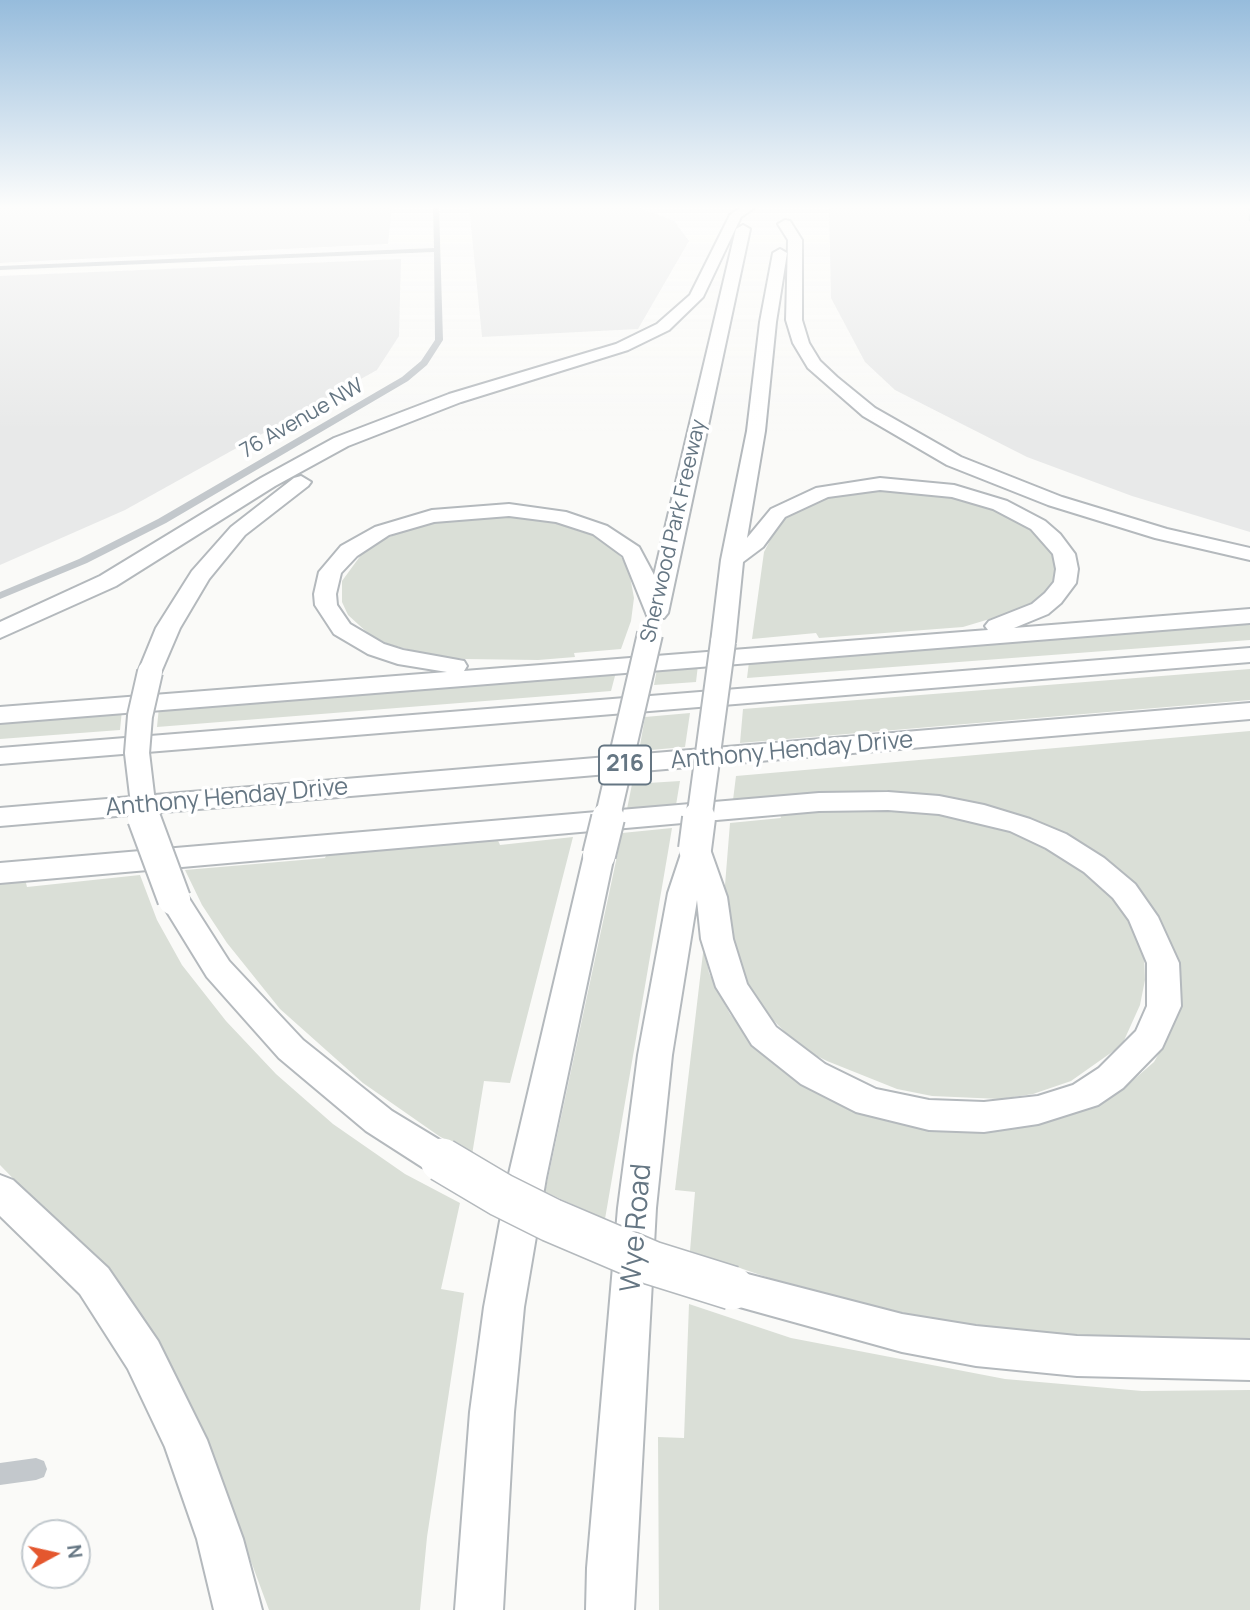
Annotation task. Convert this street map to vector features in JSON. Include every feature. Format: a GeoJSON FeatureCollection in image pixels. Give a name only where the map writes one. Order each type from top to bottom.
{"type":"FeatureCollection","features":[{"type":"Feature","properties":{"kind":"highway"},"geometry":{"type":"LineString","coordinates":[[706,281],[683,311],[644,337],[401,426],[355,448],[290,489],[237,531],[200,576],[168,628],[150,672],[140,716],[139,787],[149,834],[174,899],[218,969],[291,1049],[379,1121],[501,1195],[551,1220],[652,1263],[732,1288],[902,1334],[976,1346],[1077,1356],[1250,1360]]}},
{"type":"Feature","properties":{"kind":"highway","name":"Sherwood Park Freeway"},"geometry":{"type":"LineString","coordinates":[[479,1610],[490,1439],[505,1307],[527,1178],[731,281]]}},
{"type":"Feature","properties":{"kind":"highway"},"geometry":{"type":"LineString","coordinates":[[0,873],[819,802],[888,801],[939,805],[996,818],[1056,841],[1094,865],[1124,891],[1143,917],[1163,963],[1164,1006],[1150,1039],[1111,1078],[1085,1095],[1038,1111],[984,1117],[943,1115],[869,1102],[813,1074],[764,1036],[732,987],[717,939],[712,897],[695,849],[723,642],[732,560],[756,431],[775,281]]}},
{"type":"Feature","properties":{"kind":"highway"},"geometry":{"type":"LineString","coordinates":[[794,281],[794,320],[801,342],[814,365],[869,412],[954,461],[1055,501],[1161,534],[1250,554]]}},
{"type":"Feature","properties":{"kind":"highway"},"geometry":{"type":"LineString","coordinates":[[0,631],[108,581],[268,482],[341,442],[455,397],[565,365]]}},
{"type":"Feature","properties":{"kind":"highway"},"geometry":{"type":"LineString","coordinates":[[732,560],[755,542],[778,513],[792,504],[823,492],[858,486],[906,485],[954,491],[1020,514],[1053,538],[1064,554],[1068,569],[1065,583],[1040,609],[999,626],[927,640]]}},
{"type":"Feature","properties":{"kind":"highway"},"geometry":{"type":"LineString","coordinates":[[531,672],[423,662],[376,649],[357,640],[333,619],[326,605],[325,594],[330,572],[349,551],[366,539],[408,521],[484,510],[537,512],[580,522],[617,540],[631,552],[639,565],[653,623]]}},
{"type":"Feature","properties":{"kind":"highway"},"geometry":{"type":"LineString","coordinates":[[0,715],[1250,616]]}},
{"type":"Feature","properties":{"kind":"highway"},"geometry":{"type":"LineString","coordinates":[[0,756],[1250,655]]}},
{"type":"Feature","properties":{"kind":"highway","name":"Anthony Henday Drive"},"geometry":{"type":"LineString","coordinates":[[0,817],[1250,711]]}},
{"type":"Feature","properties":{"kind":"highway","name":"Wye Road"},"geometry":{"type":"LineString","coordinates":[[610,1610],[639,1195],[655,1055],[683,893],[695,849]]}},
{"type":"Feature","properties":{"kind":"highway"},"geometry":{"type":"LineString","coordinates":[[0,1191],[94,1281],[144,1355],[185,1440],[220,1539],[238,1610]]}},
{"type":"Feature","properties":{"kind":"street","name":"76 Avenue NW"},"geometry":{"type":"LineString","coordinates":[[0,596],[51,575],[162,521],[398,383],[424,363],[439,340],[437,281]]}},
{"type":"Feature","properties":{"kind":"street"},"geometry":{"type":"LineString","coordinates":[[0,1474],[36,1469]]}},
{"type":"Feature","properties":{"kind":"shaded area"},"geometry":{"type":"Polygon","coordinates":[[[0,281],[400,281],[399,336],[377,370],[125,510],[0,565],[0,281]]]}},
{"type":"Feature","properties":{"kind":"shaded area"},"geometry":{"type":"Polygon","coordinates":[[[476,281],[666,281],[638,329],[482,337],[476,281]]]}},
{"type":"Feature","properties":{"kind":"shaded area"},"geometry":{"type":"Polygon","coordinates":[[[831,281],[1250,281],[1250,532],[1132,496],[1027,457],[895,390],[865,362],[831,298],[831,281]]]}},
{"type":"Feature","properties":{"kind":"shaded area"},"geometry":{"type":"Polygon","coordinates":[[[892,488],[933,491],[991,505],[1031,526],[1049,544],[1058,567],[1051,588],[1023,609],[963,627],[819,638],[816,633],[752,639],[764,552],[778,525],[791,513],[824,497],[892,488]]]}},
{"type":"Feature","properties":{"kind":"shaded area"},"geometry":{"type":"Polygon","coordinates":[[[502,515],[545,519],[575,526],[605,542],[621,557],[629,571],[634,598],[631,621],[621,649],[574,653],[575,657],[538,660],[464,659],[431,655],[388,644],[370,635],[348,615],[342,602],[342,581],[361,555],[381,541],[407,529],[453,518],[502,515]]]}},
{"type":"Feature","properties":{"kind":"shaded area"},"geometry":{"type":"Polygon","coordinates":[[[1250,623],[1250,640],[747,678],[749,662],[1250,623]]]}},
{"type":"Feature","properties":{"kind":"shaded area"},"geometry":{"type":"Polygon","coordinates":[[[698,665],[696,682],[654,685],[657,669],[698,665]]]}},
{"type":"Feature","properties":{"kind":"shaded area"},"geometry":{"type":"Polygon","coordinates":[[[1250,669],[1250,700],[740,743],[743,709],[1250,669]]]}},
{"type":"Feature","properties":{"kind":"shaded area"},"geometry":{"type":"Polygon","coordinates":[[[616,672],[611,691],[157,727],[159,707],[616,672]]]}},
{"type":"Feature","properties":{"kind":"shaded area"},"geometry":{"type":"Polygon","coordinates":[[[122,710],[120,730],[0,739],[0,720],[122,710]]]}},
{"type":"Feature","properties":{"kind":"shaded area"},"geometry":{"type":"Polygon","coordinates":[[[690,713],[685,747],[639,751],[645,717],[690,713]]]}},
{"type":"Feature","properties":{"kind":"shaded area"},"geometry":{"type":"Polygon","coordinates":[[[1250,731],[1250,1338],[1155,1339],[1061,1334],[955,1323],[825,1297],[690,1251],[695,1192],[675,1190],[705,952],[709,973],[730,1014],[753,1042],[816,1086],[1027,1124],[1069,1114],[1123,1089],[1154,1062],[1170,1034],[1178,1009],[1174,954],[1054,830],[993,807],[921,794],[847,792],[733,800],[736,776],[1250,731]]]}},
{"type":"Feature","properties":{"kind":"shaded area"},"geometry":{"type":"Polygon","coordinates":[[[680,781],[676,805],[627,809],[632,784],[680,781]]]}},
{"type":"Feature","properties":{"kind":"shaded area"},"geometry":{"type":"Polygon","coordinates":[[[914,807],[1010,828],[1059,852],[1106,888],[1136,933],[1144,954],[1145,980],[1140,1005],[1122,1045],[1071,1081],[1033,1094],[1000,1099],[932,1096],[897,1089],[801,1048],[765,1012],[744,982],[723,910],[730,823],[781,818],[779,810],[914,807]]]}},
{"type":"Feature","properties":{"kind":"shaded area"},"geometry":{"type":"Polygon","coordinates":[[[672,828],[605,1219],[545,1192],[622,833],[672,828]]]}},
{"type":"Feature","properties":{"kind":"shaded area"},"geometry":{"type":"Polygon","coordinates":[[[496,836],[500,845],[573,837],[510,1083],[484,1081],[472,1155],[439,1136],[363,1083],[280,1009],[227,943],[202,905],[185,870],[325,858],[329,849],[496,836]]]}},
{"type":"Feature","properties":{"kind":"shaded area"},"geometry":{"type":"Polygon","coordinates":[[[140,875],[157,920],[182,965],[226,1021],[276,1074],[333,1124],[405,1174],[460,1203],[441,1289],[464,1293],[427,1537],[420,1610],[269,1610],[216,1467],[66,1233],[0,1165],[0,881],[25,879],[27,887],[140,875]]]}},
{"type":"Feature","properties":{"kind":"shaded area"},"geometry":{"type":"Polygon","coordinates":[[[689,1304],[791,1338],[1005,1379],[1142,1391],[1250,1390],[1250,1610],[659,1610],[658,1437],[684,1438],[689,1304]]]}}]}
